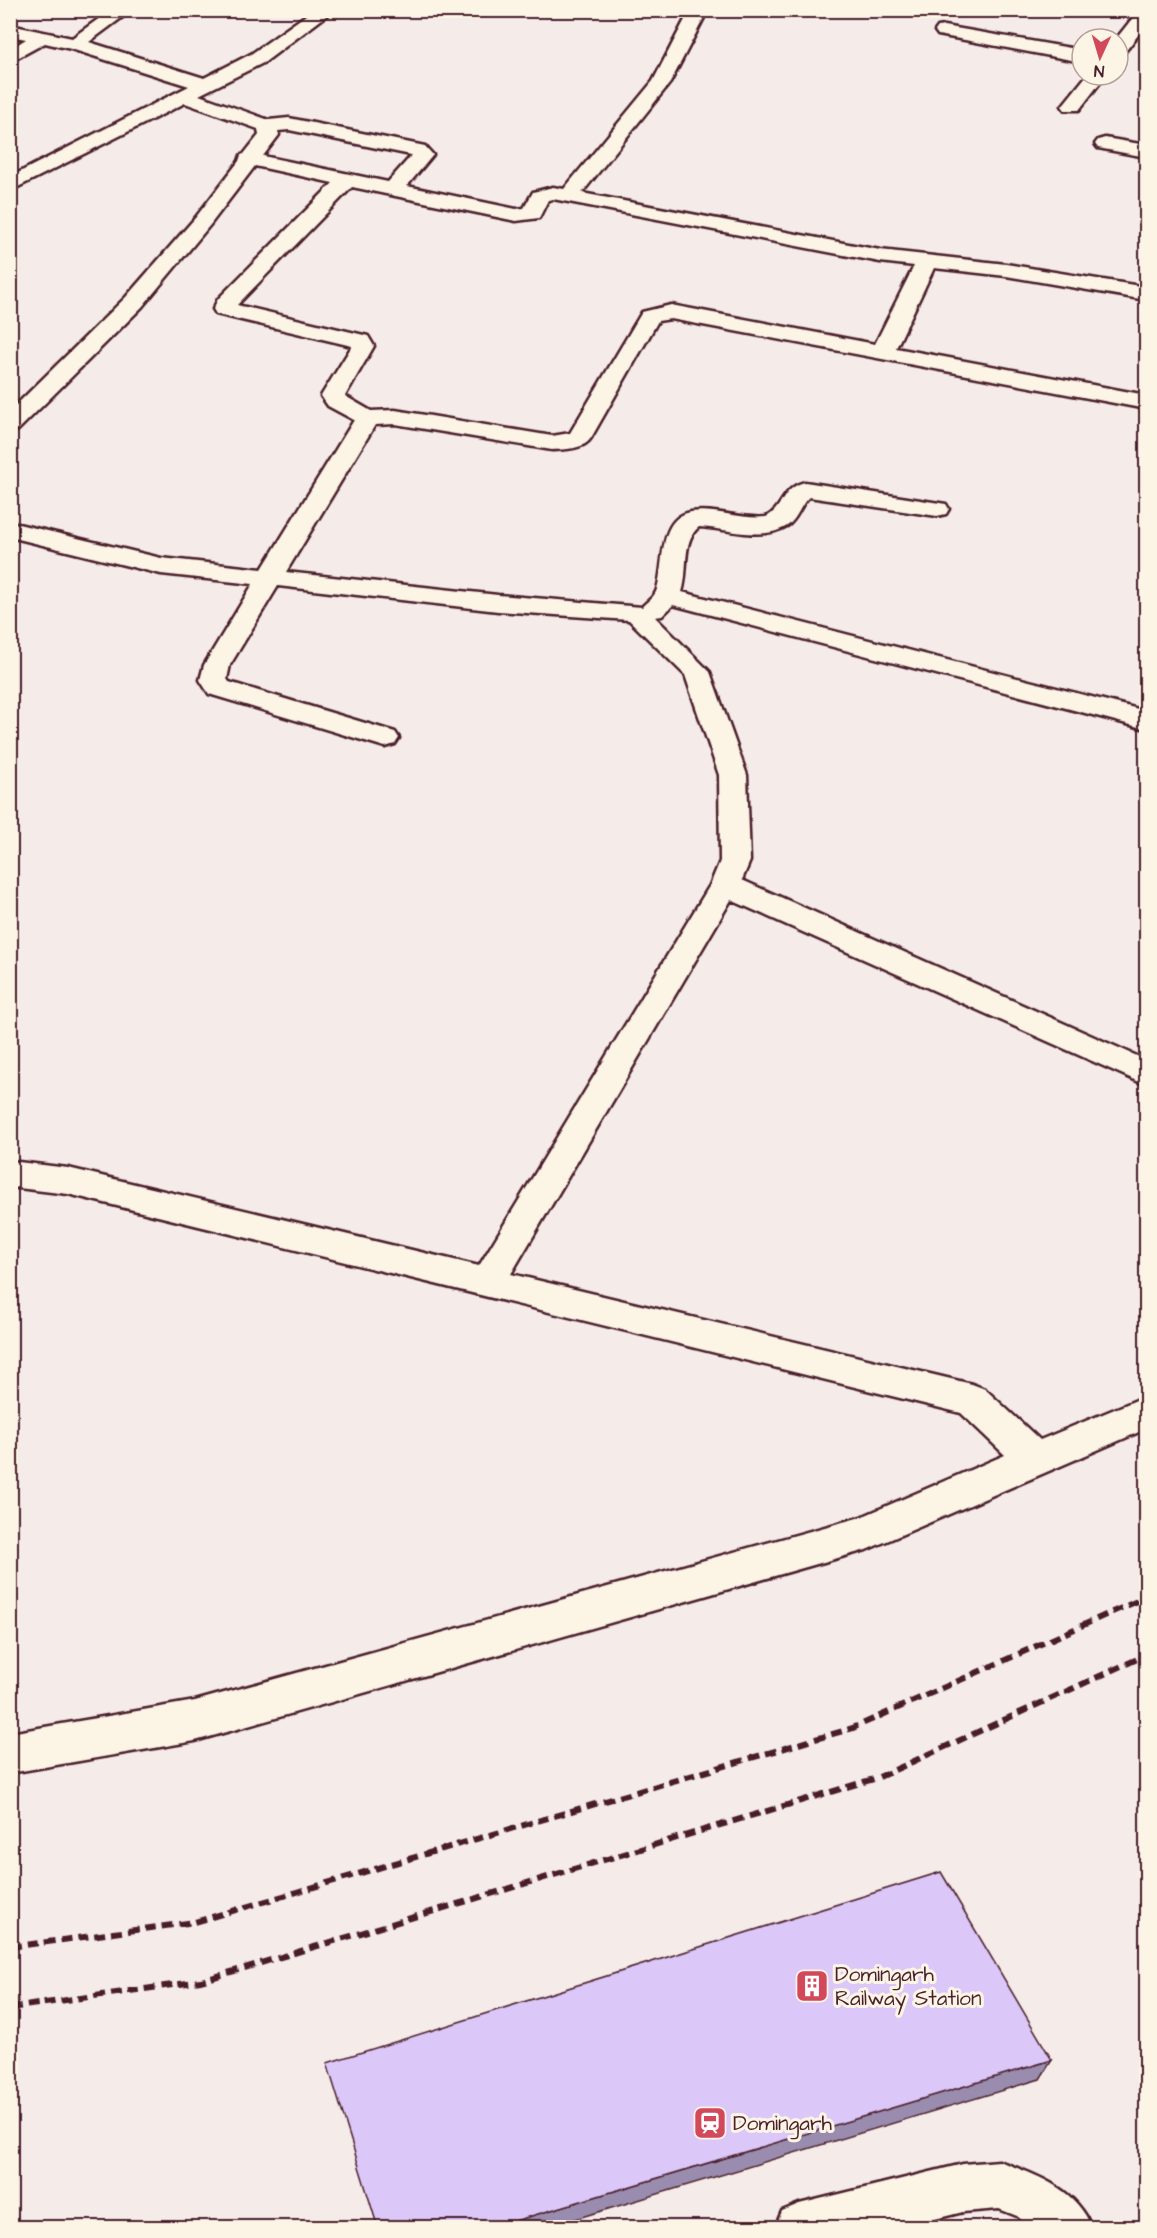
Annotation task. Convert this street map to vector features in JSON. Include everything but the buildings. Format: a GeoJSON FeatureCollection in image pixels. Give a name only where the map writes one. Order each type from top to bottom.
{"type":"FeatureCollection","features":[{"type":"Feature","properties":{"kind":"street"},"geometry":{"type":"LineString","coordinates":[[75,44],[123,10]]}},
{"type":"Feature","properties":{"kind":"street"},"geometry":{"type":"LineString","coordinates":[[10,185],[258,58],[325,10]]}},
{"type":"Feature","properties":{"kind":"street"},"geometry":{"type":"LineString","coordinates":[[568,197],[661,83],[699,10]]}},
{"type":"Feature","properties":{"kind":"street"},"geometry":{"type":"LineString","coordinates":[[1130,34],[1146,14]]}},
{"type":"Feature","properties":{"kind":"street"},"geometry":{"type":"LineString","coordinates":[[10,30],[75,44],[205,85]]}},
{"type":"Feature","properties":{"kind":"street"},"geometry":{"type":"LineString","coordinates":[[944,31],[1070,54]]}},
{"type":"Feature","properties":{"kind":"street"},"geometry":{"type":"LineString","coordinates":[[10,57],[42,37]]}},
{"type":"Feature","properties":{"kind":"street"},"geometry":{"type":"LineString","coordinates":[[1072,106],[1087,87]]}},
{"type":"Feature","properties":{"kind":"street"},"geometry":{"type":"LineString","coordinates":[[183,96],[267,126],[289,124],[418,150],[423,155],[393,189]]}},
{"type":"Feature","properties":{"kind":"street"},"geometry":{"type":"LineString","coordinates":[[10,425],[134,302],[202,221],[248,159],[269,135],[267,126]]}},
{"type":"Feature","properties":{"kind":"street"},"geometry":{"type":"LineString","coordinates":[[1105,144],[1146,151]]}},
{"type":"Feature","properties":{"kind":"street"},"geometry":{"type":"LineString","coordinates":[[248,159],[522,216],[532,214],[540,196],[546,193],[880,256],[1006,270],[1146,293]]}},
{"type":"Feature","properties":{"kind":"street"},"geometry":{"type":"LineString","coordinates":[[347,180],[226,304],[224,309],[360,341],[363,346],[360,353],[333,396],[336,401],[367,418],[395,417],[552,443],[568,442],[579,438],[650,317],[660,312],[671,312],[883,351],[1146,402]]}},
{"type":"Feature","properties":{"kind":"street"},"geometry":{"type":"LineString","coordinates":[[883,351],[927,261]]}},
{"type":"Feature","properties":{"kind":"street"},"geometry":{"type":"LineString","coordinates":[[367,418],[217,665],[213,680],[219,688],[385,738]]}},
{"type":"Feature","properties":{"kind":"street"},"geometry":{"type":"LineString","coordinates":[[644,620],[668,596],[677,540],[686,523],[693,519],[764,525],[777,523],[796,493],[805,489],[937,509]]}},
{"type":"Feature","properties":{"kind":"street"},"geometry":{"type":"LineString","coordinates":[[10,529],[161,566],[498,603],[636,613],[697,672],[733,775],[735,861],[725,885],[487,1283]]}},
{"type":"Feature","properties":{"kind":"street"},"geometry":{"type":"LineString","coordinates":[[668,596],[1146,720]]}},
{"type":"Feature","properties":{"kind":"street"},"geometry":{"type":"LineString","coordinates":[[725,885],[1146,1073]]}},
{"type":"Feature","properties":{"kind":"street"},"geometry":{"type":"LineString","coordinates":[[10,1174],[68,1181],[972,1400],[1035,1460]]}},
{"type":"Feature","properties":{"kind":"street"},"geometry":{"type":"LineString","coordinates":[[10,1754],[195,1721],[854,1537],[1146,1412]]}},
{"type":"Feature","properties":{"kind":"street"},"geometry":{"type":"LineString","coordinates":[[799,2228],[963,2188],[999,2185],[1033,2198],[1068,2228]]}},
{"type":"Feature","properties":{"kind":"railway"},"geometry":{"type":"LineString","coordinates":[[10,1947],[195,1922],[853,1728],[1146,1597]]}},
{"type":"Feature","properties":{"kind":"railway"},"geometry":{"type":"LineString","coordinates":[[10,2008],[201,1981],[877,1778],[1146,1655]]}},
{"type":"Feature","properties":{"kind":"place","name":"Domingarh Railway Station"},"geometry":{"type":"Point","coordinates":[812,1986]}},
{"type":"Feature","properties":{"kind":"place","name":"Domingarh"},"geometry":{"type":"Point","coordinates":[710,2123]}}]}
